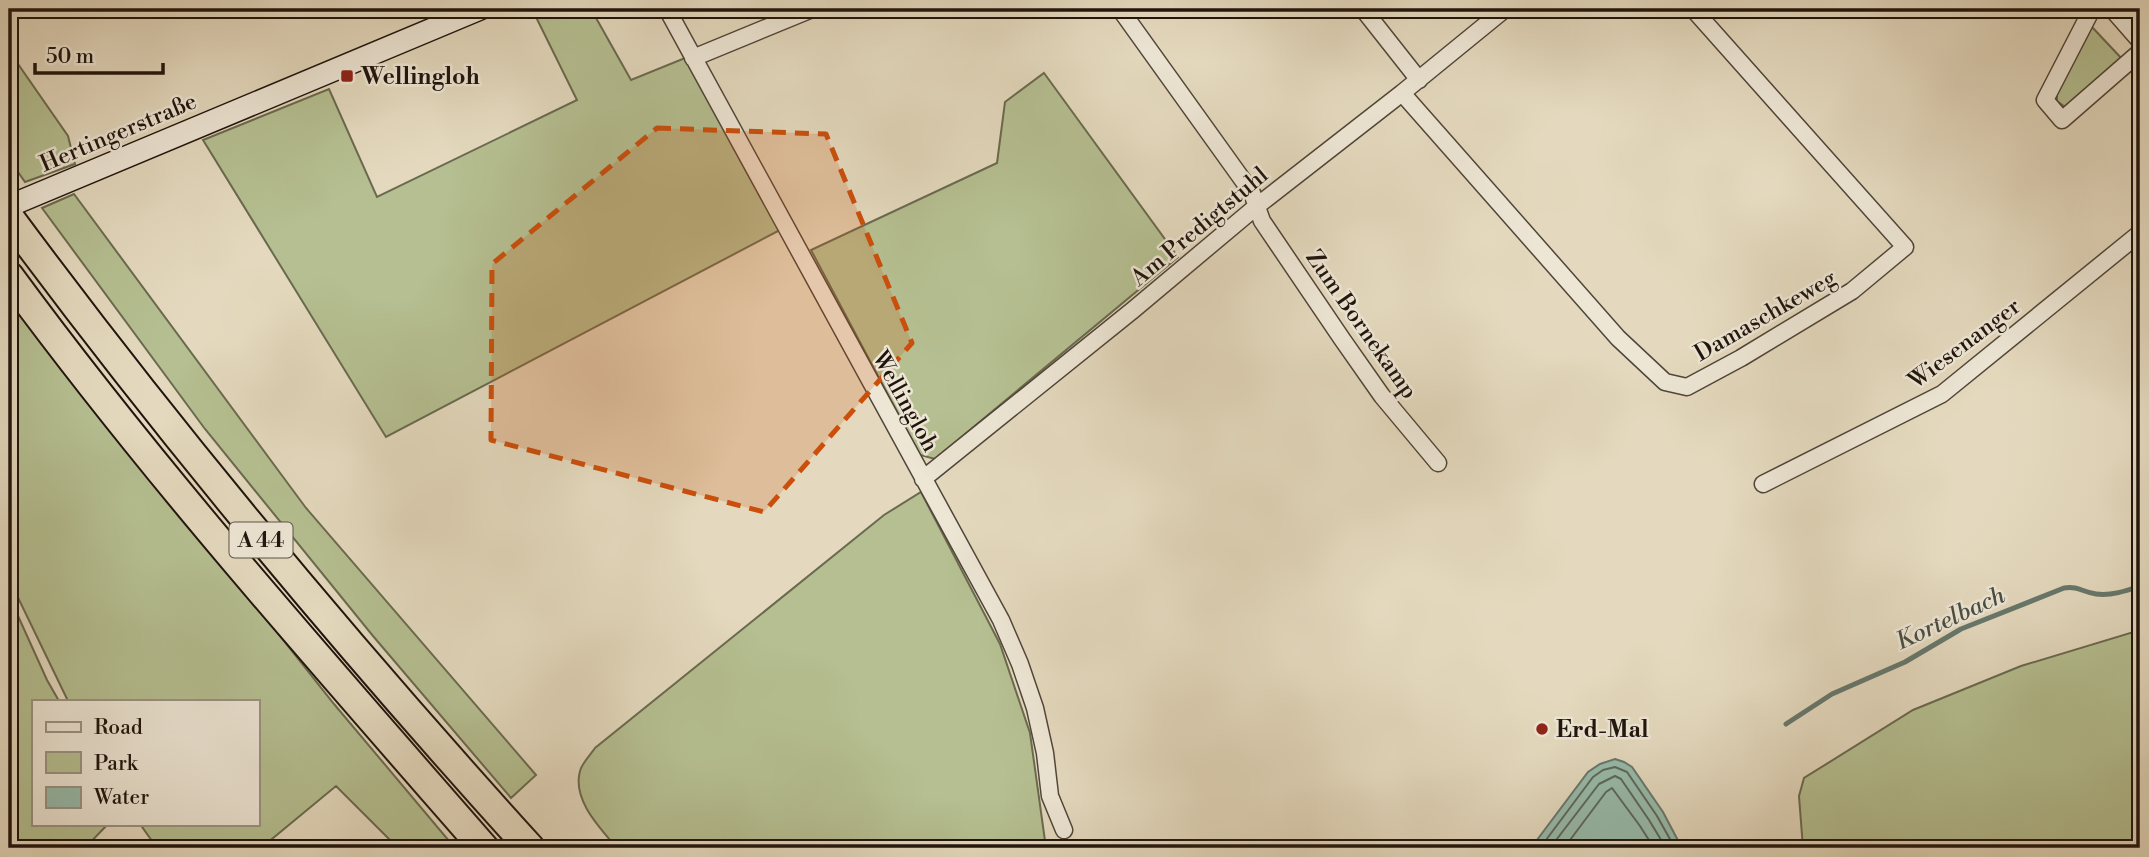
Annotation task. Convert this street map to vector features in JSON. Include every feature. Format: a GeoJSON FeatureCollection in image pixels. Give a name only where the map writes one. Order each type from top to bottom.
{"type":"FeatureCollection","features":[{"type":"Feature","properties":{"kind":"highway","name":"A 44"},"geometry":{"type":"LineString","coordinates":[[9,217],[69,299],[256,534],[530,848]]}},
{"type":"Feature","properties":{"kind":"highway","name":"A 44"},"geometry":{"type":"LineString","coordinates":[[9,276],[58,343],[206,528],[484,848]]}},
{"type":"Feature","properties":{"kind":"street","name":"Hertingerstraße"},"geometry":{"type":"LineString","coordinates":[[9,206],[480,9]]}},
{"type":"Feature","properties":{"kind":"street","name":"Wellingloh"},"geometry":{"type":"LineString","coordinates":[[667,9],[1001,620],[1035,708],[1043,741],[1050,796],[1064,830]]}},
{"type":"Feature","properties":{"kind":"street"},"geometry":{"type":"LineString","coordinates":[[693,58],[812,9]]}},
{"type":"Feature","properties":{"kind":"street","name":"Zum Bornekamp"},"geometry":{"type":"LineString","coordinates":[[1120,9],[1252,193],[1262,221],[1382,396],[1438,463]]}},
{"type":"Feature","properties":{"kind":"street"},"geometry":{"type":"LineString","coordinates":[[1363,9],[1419,80]]}},
{"type":"Feature","properties":{"kind":"street","name":"Am Predigtstuhl"},"geometry":{"type":"LineString","coordinates":[[923,479],[1257,206],[1419,80],[1505,9]]}},
{"type":"Feature","properties":{"kind":"street","name":"Damaschkeweg"},"geometry":{"type":"LineString","coordinates":[[1402,93],[1618,338],[1665,383],[1687,387],[1741,358],[1852,290],[1905,247],[1693,9]]}},
{"type":"Feature","properties":{"kind":"street"},"geometry":{"type":"LineString","coordinates":[[2092,9],[2045,100],[2062,120],[2140,52]]}},
{"type":"Feature","properties":{"kind":"street"},"geometry":{"type":"LineString","coordinates":[[2112,9],[2140,41]]}},
{"type":"Feature","properties":{"kind":"street","name":"Wiesenanger"},"geometry":{"type":"LineString","coordinates":[[1763,484],[1942,394],[2140,233]]}},
{"type":"Feature","properties":{"kind":"highlighted area"},"geometry":{"type":"Polygon","coordinates":[[[657,128],[826,134],[912,343],[764,512],[491,440],[492,264],[657,128]]]}},
{"type":"Feature","properties":{"kind":"green space"},"geometry":{"type":"Polygon","coordinates":[[[532,9],[591,9],[631,80],[685,58],[780,230],[386,437],[203,140],[329,89],[377,197],[577,100],[532,9]]]}},
{"type":"Feature","properties":{"kind":"green space"},"geometry":{"type":"Polygon","coordinates":[[[2092,27],[2123,60],[2065,107],[2057,101],[2057,93],[2092,27]]]}},
{"type":"Feature","properties":{"kind":"green space"},"geometry":{"type":"Polygon","coordinates":[[[9,51],[68,136],[75,164],[25,182],[9,159],[9,51]]]}},
{"type":"Feature","properties":{"kind":"green space"},"geometry":{"type":"Polygon","coordinates":[[[1044,73],[1178,257],[935,459],[920,455],[811,250],[997,163],[1005,102],[1044,73]]]}},
{"type":"Feature","properties":{"kind":"green space"},"geometry":{"type":"Polygon","coordinates":[[[74,194],[306,508],[536,775],[511,798],[373,636],[205,429],[42,208],[74,194]]]}},
{"type":"Feature","properties":{"kind":"green space"},"geometry":{"type":"Polygon","coordinates":[[[9,294],[334,704],[455,848],[398,848],[336,786],[261,848],[157,848],[141,826],[259,826],[259,700],[68,700],[9,579],[9,294]]]}},
{"type":"Feature","properties":{"kind":"green space"},"geometry":{"type":"Polygon","coordinates":[[[921,492],[1000,644],[1030,733],[1046,848],[617,848],[589,813],[580,792],[580,771],[595,748],[884,515],[921,492]]]}},
{"type":"Feature","properties":{"kind":"green space"},"geometry":{"type":"Polygon","coordinates":[[[9,596],[58,700],[32,700],[32,826],[106,826],[85,848],[9,848],[9,596]]]}},
{"type":"Feature","properties":{"kind":"green space"},"geometry":{"type":"Polygon","coordinates":[[[2140,630],[2140,848],[1803,848],[1799,796],[1804,778],[1913,710],[2021,666],[2140,630]]]}},
{"type":"Feature","properties":{"kind":"water"},"geometry":{"type":"Polygon","coordinates":[[[1615,759],[1632,767],[1663,812],[1682,848],[1531,848],[1588,772],[1615,759]]]}},
{"type":"Feature","properties":{"kind":"waterway","name":"Kortelbach"},"geometry":{"type":"LineString","coordinates":[[1786,724],[1832,694],[1905,662],[1961,629],[2064,588],[2107,594],[2140,586]]}},
{"type":"Feature","properties":{"kind":"place","name":"Wellingloh"},"geometry":{"type":"Point","coordinates":[347,76]}},
{"type":"Feature","properties":{"kind":"place","name":"Erd-Mal"},"geometry":{"type":"Point","coordinates":[1542,729]}}]}
